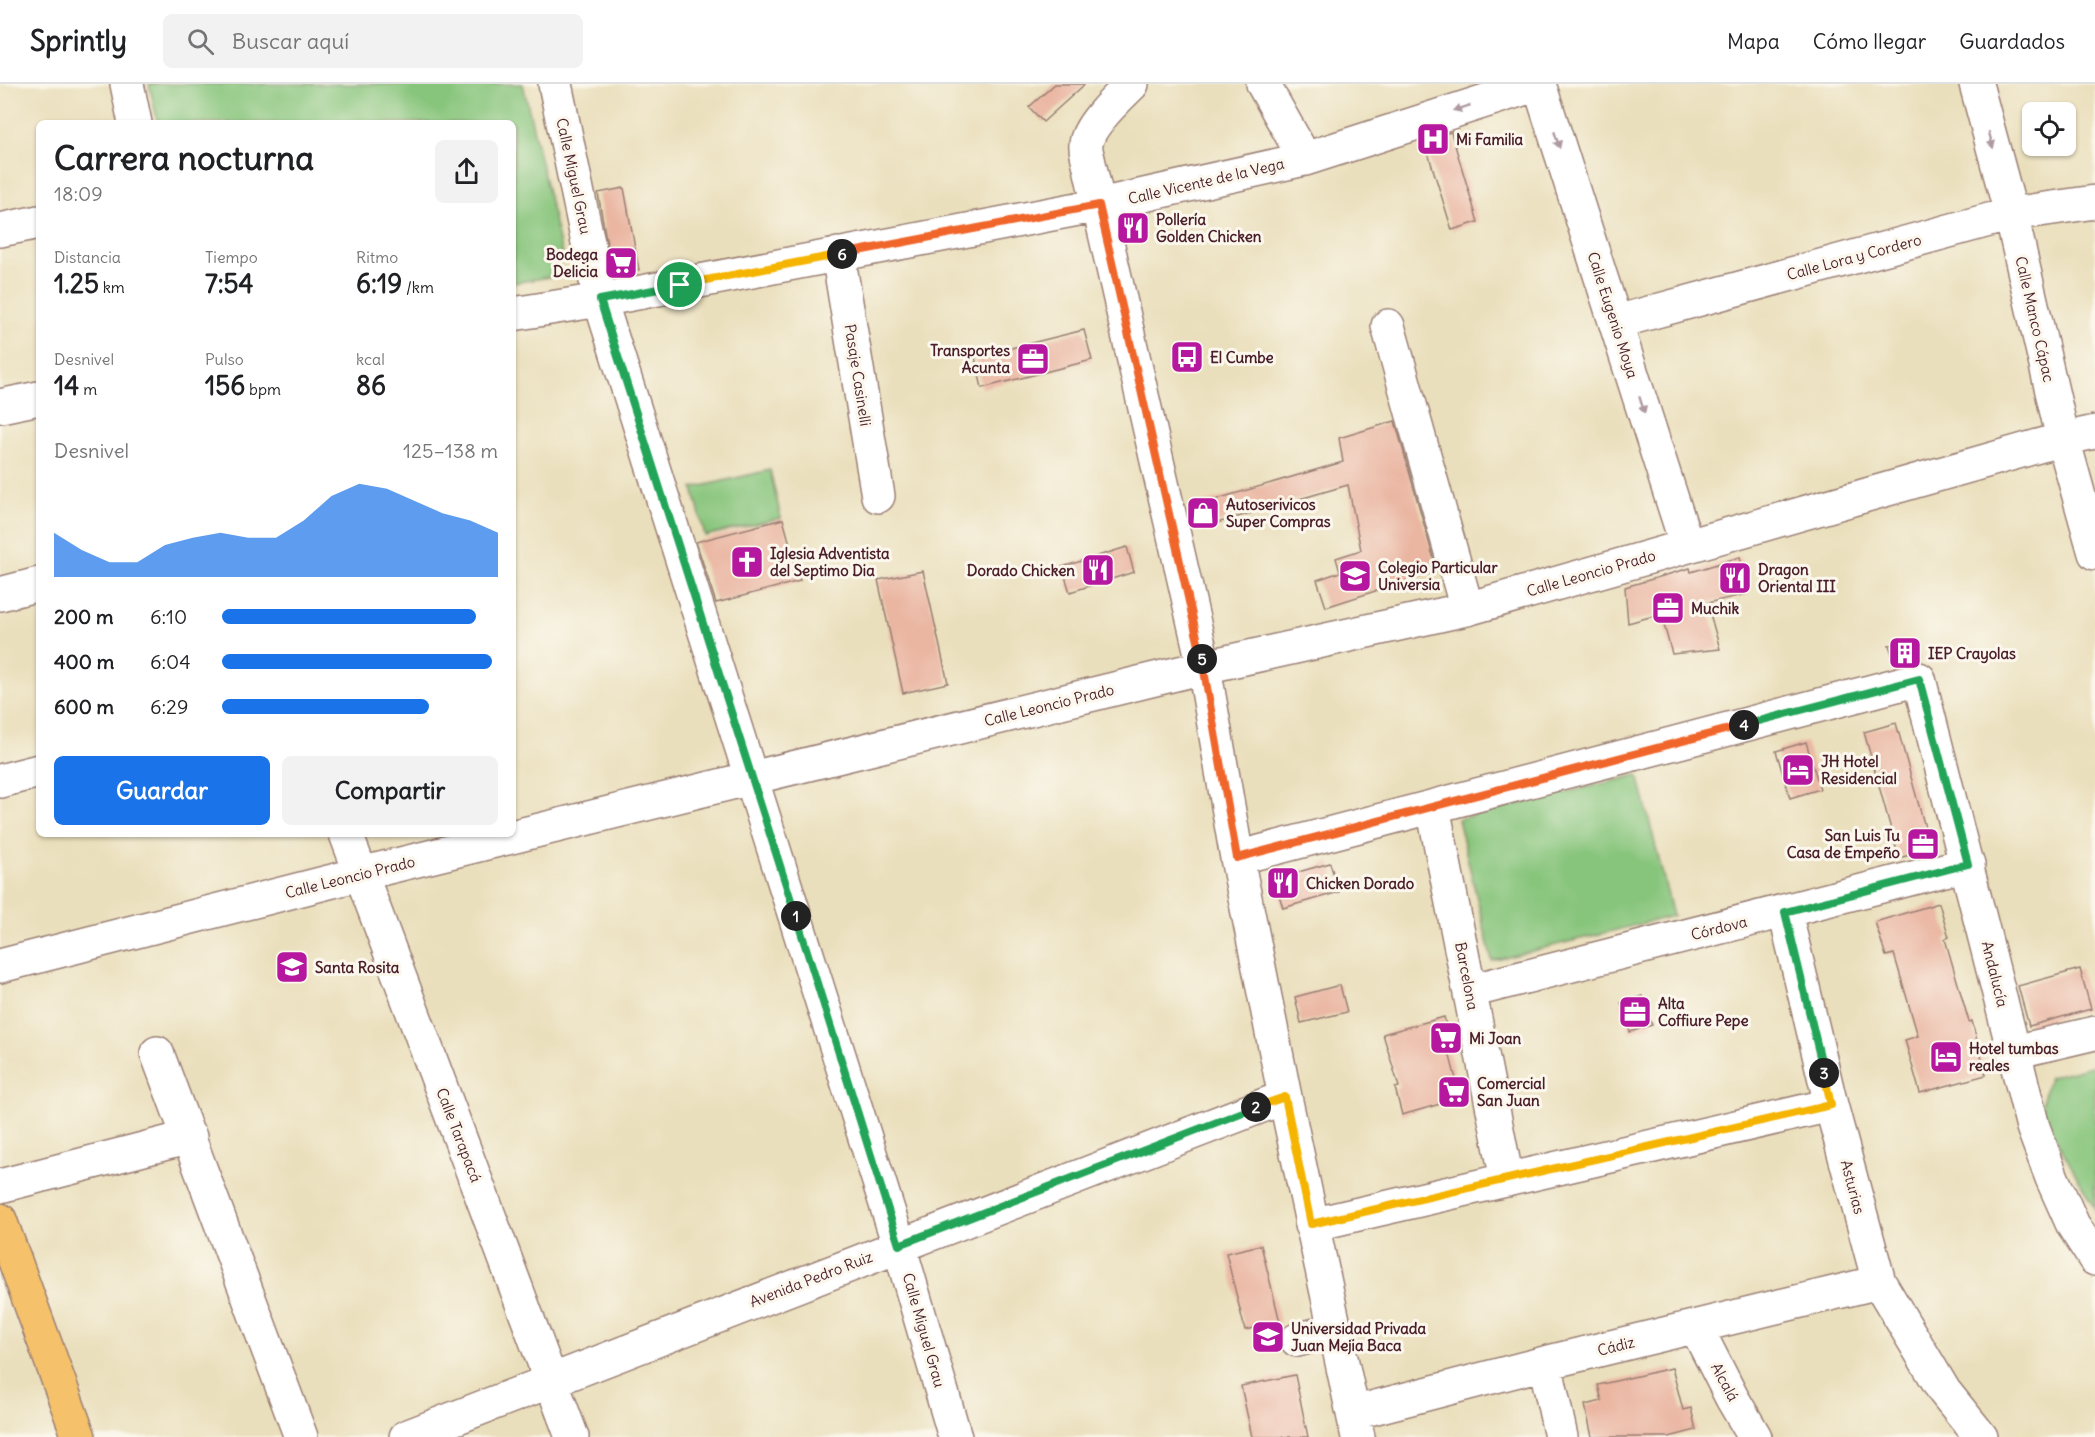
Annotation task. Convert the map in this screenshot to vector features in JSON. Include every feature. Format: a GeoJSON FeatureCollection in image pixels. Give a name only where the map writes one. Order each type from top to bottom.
{"type":"FeatureCollection","features":[{"type":"Feature","properties":{"kind":"main road"},"geometry":{"type":"LineString","coordinates":[[0,1220],[79,1437]]}},
{"type":"Feature","properties":{"kind":"street"},"geometry":{"type":"LineString","coordinates":[[127,84],[134,120]]}},
{"type":"Feature","properties":{"kind":"street","name":"Calle Miguel Grau"},"geometry":{"type":"LineString","coordinates":[[555,84],[600,300],[899,1245],[955,1437]]}},
{"type":"Feature","properties":{"kind":"street"},"geometry":{"type":"LineString","coordinates":[[1132,84],[1101,117],[1091,131],[1086,144],[1204,666],[1237,858],[1311,1224],[1356,1425]]}},
{"type":"Feature","properties":{"kind":"street"},"geometry":{"type":"LineString","coordinates":[[1263,84],[1305,159]]}},
{"type":"Feature","properties":{"kind":"street","name":"Calle Vicente de la Vega"},"geometry":{"type":"LineString","coordinates":[[516,314],[600,300],[1099,205],[1305,159],[1539,84]]}},
{"type":"Feature","properties":{"kind":"street","name":"Calle Eugenio Moya"},"geometry":{"type":"LineString","coordinates":[[1539,84],[1688,546]]}},
{"type":"Feature","properties":{"kind":"street","name":"Calle Manco Cápac"},"geometry":{"type":"LineString","coordinates":[[1976,84],[2012,214],[2063,439],[2095,553]]}},
{"type":"Feature","properties":{"kind":"street","name":"Calle Lora y Cordero"},"geometry":{"type":"LineString","coordinates":[[1616,322],[2012,214],[2095,202]]}},
{"type":"Feature","properties":{"kind":"street"},"geometry":{"type":"LineString","coordinates":[[0,230],[36,223]]}},
{"type":"Feature","properties":{"kind":"street","name":"Pasaje Casinelli"},"geometry":{"type":"LineString","coordinates":[[838,254],[878,496]]}},
{"type":"Feature","properties":{"kind":"street"},"geometry":{"type":"LineString","coordinates":[[1388,326],[1467,609]]}},
{"type":"Feature","properties":{"kind":"street"},"geometry":{"type":"LineString","coordinates":[[0,405],[36,399]]}},
{"type":"Feature","properties":{"kind":"street","name":"Calle Leoncio Prado"},"geometry":{"type":"LineString","coordinates":[[516,836],[1204,666],[1467,609],[2063,439],[2095,432]]}},
{"type":"Feature","properties":{"kind":"street"},"geometry":{"type":"LineString","coordinates":[[0,594],[36,585]]}},
{"type":"Feature","properties":{"kind":"street","name":"Andalucía"},"geometry":{"type":"LineString","coordinates":[[1433,807],[1919,679],[1968,864],[2033,1127],[2073,1225],[2095,1259]]}},
{"type":"Feature","properties":{"kind":"street"},"geometry":{"type":"LineString","coordinates":[[0,781],[36,772]]}},
{"type":"Feature","properties":{"kind":"street"},"geometry":{"type":"LineString","coordinates":[[1237,858],[1433,807]]}},
{"type":"Feature","properties":{"kind":"street","name":"Barcelona"},"geometry":{"type":"LineString","coordinates":[[1433,807],[1507,1180]]}},
{"type":"Feature","properties":{"kind":"street","name":"Calle Tarapacá"},"geometry":{"type":"LineString","coordinates":[[347,837],[572,1437]]}},
{"type":"Feature","properties":{"kind":"street","name":"Calle Leoncio Prado"},"geometry":{"type":"LineString","coordinates":[[0,966],[511,837]]}},
{"type":"Feature","properties":{"kind":"street","name":"Córdova"},"geometry":{"type":"LineString","coordinates":[[1470,991],[1968,864]]}},
{"type":"Feature","properties":{"kind":"street","name":"Asturias"},"geometry":{"type":"LineString","coordinates":[[1785,912],[1831,1105],[1878,1282],[1944,1391],[1981,1437]]}},
{"type":"Feature","properties":{"kind":"street"},"geometry":{"type":"LineString","coordinates":[[2014,1052],[2095,1033]]}},
{"type":"Feature","properties":{"kind":"street"},"geometry":{"type":"LineString","coordinates":[[157,1053],[301,1437]]}},
{"type":"Feature","properties":{"kind":"street","name":"Avenida Pedro Ruiz"},"geometry":{"type":"LineString","coordinates":[[406,1437],[1285,1097]]}},
{"type":"Feature","properties":{"kind":"street"},"geometry":{"type":"LineString","coordinates":[[1311,1224],[1831,1105]]}},
{"type":"Feature","properties":{"kind":"street"},"geometry":{"type":"LineString","coordinates":[[0,1186],[190,1137]]}},
{"type":"Feature","properties":{"kind":"street","name":"Cádiz"},"geometry":{"type":"LineString","coordinates":[[1356,1425],[1545,1363],[1878,1282]]}},
{"type":"Feature","properties":{"kind":"street"},"geometry":{"type":"LineString","coordinates":[[1294,1330],[1332,1320]]}},
{"type":"Feature","properties":{"kind":"street","name":"Alcalá"},"geometry":{"type":"LineString","coordinates":[[1696,1326],[1732,1398],[1755,1437]]}},
{"type":"Feature","properties":{"kind":"street"},"geometry":{"type":"LineString","coordinates":[[1545,1363],[1561,1437]]}},
{"type":"Feature","properties":{"kind":"green space"},"geometry":{"type":"Polygon","coordinates":[[[149,84],[523,84],[563,258],[549,277],[516,282],[516,120],[157,120],[149,84]]]}},
{"type":"Feature","properties":{"kind":"green space"},"geometry":{"type":"Polygon","coordinates":[[[770,470],[781,518],[705,536],[693,488],[770,470]]]}},
{"type":"Feature","properties":{"kind":"green space"},"geometry":{"type":"Polygon","coordinates":[[[1638,775],[1673,916],[1492,961],[1458,819],[1638,775]]]}},
{"type":"Feature","properties":{"kind":"green space"},"geometry":{"type":"Polygon","coordinates":[[[2095,1065],[2095,1209],[2040,1110],[2049,1077],[2095,1065]]]}},
{"type":"Feature","properties":{"kind":"building"},"geometry":{"type":"Polygon","coordinates":[[[1055,84],[1085,84],[1043,122],[1029,107],[1055,84]]]}},
{"type":"Feature","properties":{"kind":"building"},"geometry":{"type":"Polygon","coordinates":[[[1451,132],[1478,222],[1452,230],[1424,140],[1451,132]]]}},
{"type":"Feature","properties":{"kind":"building"},"geometry":{"type":"Polygon","coordinates":[[[624,188],[639,270],[623,268],[611,263],[606,239],[598,193],[624,188]]]}},
{"type":"Feature","properties":{"kind":"building","name":"Transportes Acunta"},"geometry":{"type":"Polygon","coordinates":[[[1084,330],[1092,360],[982,388],[975,357],[1084,330]]]}},
{"type":"Feature","properties":{"kind":"building"},"geometry":{"type":"Polygon","coordinates":[[[1395,421],[1437,571],[1326,607],[1317,580],[1340,572],[1336,558],[1361,550],[1348,485],[1203,527],[1196,505],[1343,462],[1339,438],[1395,421]]]}},
{"type":"Feature","properties":{"kind":"building","name":"Iglesia Adventista del Septimo Dia"},"geometry":{"type":"Polygon","coordinates":[[[783,519],[800,581],[716,603],[696,542],[783,519]]]}},
{"type":"Feature","properties":{"kind":"building","name":"Dorado Chicken"},"geometry":{"type":"Polygon","coordinates":[[[1127,547],[1134,572],[1070,592],[1062,567],[1127,547]]]}},
{"type":"Feature","properties":{"kind":"building","name":"Muchik"},"geometry":{"type":"Polygon","coordinates":[[[1740,557],[1747,594],[1707,603],[1720,649],[1672,654],[1661,614],[1628,623],[1625,587],[1690,568],[1691,572],[1740,557]]]}},
{"type":"Feature","properties":{"kind":"building"},"geometry":{"type":"Polygon","coordinates":[[[923,571],[948,683],[903,693],[878,580],[923,571]]]}},
{"type":"Feature","properties":{"kind":"building","name":"IEP Crayolas"},"geometry":{"type":"Polygon","coordinates":[[[1916,643],[1921,661],[1896,666],[1889,645],[1916,643]]]}},
{"type":"Feature","properties":{"kind":"building"},"geometry":{"type":"Polygon","coordinates":[[[1896,723],[1931,849],[1899,858],[1864,732],[1896,723]]]}},
{"type":"Feature","properties":{"kind":"building","name":"JH Hotel Residencial"},"geometry":{"type":"Polygon","coordinates":[[[1806,742],[1820,789],[1790,798],[1776,751],[1806,742]]]}},
{"type":"Feature","properties":{"kind":"building"},"geometry":{"type":"Polygon","coordinates":[[[1330,863],[1339,892],[1283,908],[1274,879],[1330,863]]]}},
{"type":"Feature","properties":{"kind":"building"},"geometry":{"type":"Polygon","coordinates":[[[1939,903],[1949,937],[1945,939],[1969,1022],[1972,1021],[1986,1075],[1920,1093],[1905,1040],[1918,1036],[1894,954],[1886,956],[1875,922],[1939,903]]]}},
{"type":"Feature","properties":{"kind":"building"},"geometry":{"type":"Polygon","coordinates":[[[2080,969],[2091,1009],[2029,1026],[2018,986],[2080,969]]]}},
{"type":"Feature","properties":{"kind":"building"},"geometry":{"type":"Polygon","coordinates":[[[1340,985],[1347,1012],[1301,1023],[1295,997],[1340,985]]]}},
{"type":"Feature","properties":{"kind":"building","name":"Alta Coffiure Pepe"},"geometry":{"type":"Polygon","coordinates":[[[1642,996],[1652,1025],[1630,1032],[1621,1003],[1642,996]]]}},
{"type":"Feature","properties":{"kind":"building"},"geometry":{"type":"Polygon","coordinates":[[[1444,1017],[1451,1043],[1447,1045],[1461,1098],[1402,1115],[1395,1088],[1399,1087],[1383,1034],[1444,1017]]]}},
{"type":"Feature","properties":{"kind":"building","name":"Universidad Privada Juan Mejia Baca"},"geometry":{"type":"Polygon","coordinates":[[[1261,1245],[1280,1322],[1245,1330],[1226,1253],[1261,1245]]]}},
{"type":"Feature","properties":{"kind":"building"},"geometry":{"type":"Polygon","coordinates":[[[1672,1368],[1683,1410],[1691,1408],[1696,1430],[1669,1437],[1592,1437],[1585,1405],[1602,1401],[1598,1385],[1672,1368]]]}},
{"type":"Feature","properties":{"kind":"building"},"geometry":{"type":"Polygon","coordinates":[[[1295,1375],[1308,1437],[1252,1437],[1241,1386],[1295,1375]]]}},
{"type":"Feature","properties":{"kind":"place","name":"Mi Familia"},"geometry":{"type":"Point","coordinates":[1433,139]}},
{"type":"Feature","properties":{"kind":"place","name":"Pollería Golden Chicken"},"geometry":{"type":"Point","coordinates":[1133,228]}},
{"type":"Feature","properties":{"kind":"place","name":"Bodega Delicia"},"geometry":{"type":"Point","coordinates":[621,263]}},
{"type":"Feature","properties":{"kind":"place","name":"El Cumbe"},"geometry":{"type":"Point","coordinates":[1187,357]}},
{"type":"Feature","properties":{"kind":"place","name":"Transportes Acunta"},"geometry":{"type":"Point","coordinates":[1033,359]}},
{"type":"Feature","properties":{"kind":"place","name":"Autoserivicos Super Compras"},"geometry":{"type":"Point","coordinates":[1203,513]}},
{"type":"Feature","properties":{"kind":"place","name":"Iglesia Adventista del Septimo Dia"},"geometry":{"type":"Point","coordinates":[747,562]}},
{"type":"Feature","properties":{"kind":"place","name":"Dorado Chicken"},"geometry":{"type":"Point","coordinates":[1098,570]}},
{"type":"Feature","properties":{"kind":"place","name":"Colegio Particular Universia"},"geometry":{"type":"Point","coordinates":[1355,576]}},
{"type":"Feature","properties":{"kind":"place","name":"Dragon Oriental III"},"geometry":{"type":"Point","coordinates":[1735,578]}},
{"type":"Feature","properties":{"kind":"place","name":"Muchik"},"geometry":{"type":"Point","coordinates":[1668,608]}},
{"type":"Feature","properties":{"kind":"place","name":"IEP Crayolas"},"geometry":{"type":"Point","coordinates":[1905,653]}},
{"type":"Feature","properties":{"kind":"place","name":"JH Hotel Residencial"},"geometry":{"type":"Point","coordinates":[1798,770]}},
{"type":"Feature","properties":{"kind":"place","name":"San Luis Tu Casa de Empeño"},"geometry":{"type":"Point","coordinates":[1923,844]}},
{"type":"Feature","properties":{"kind":"place","name":"Chicken Dorado"},"geometry":{"type":"Point","coordinates":[1283,883]}},
{"type":"Feature","properties":{"kind":"place","name":"Santa Rosita"},"geometry":{"type":"Point","coordinates":[292,967]}},
{"type":"Feature","properties":{"kind":"place","name":"Alta Coffiure Pepe"},"geometry":{"type":"Point","coordinates":[1635,1012]}},
{"type":"Feature","properties":{"kind":"place","name":"Mi Joan"},"geometry":{"type":"Point","coordinates":[1446,1038]}},
{"type":"Feature","properties":{"kind":"place","name":"Hotel tumbas reales"},"geometry":{"type":"Point","coordinates":[1946,1057]}},
{"type":"Feature","properties":{"kind":"place","name":"Comercial San Juan"},"geometry":{"type":"Point","coordinates":[1454,1092]}},
{"type":"Feature","properties":{"kind":"place","name":"Universidad Privada Juan Mejia Baca"},"geometry":{"type":"Point","coordinates":[1268,1337]}},
{"type":"Feature","properties":{"kind":"route"},"geometry":{"type":"LineString","coordinates":[[1099,205],[1204,666],[1237,858],[1919,679],[1968,864],[1785,912],[1831,1105],[1311,1224],[1285,1097],[899,1245],[600,300],[680,285],[1099,205]]}}]}
